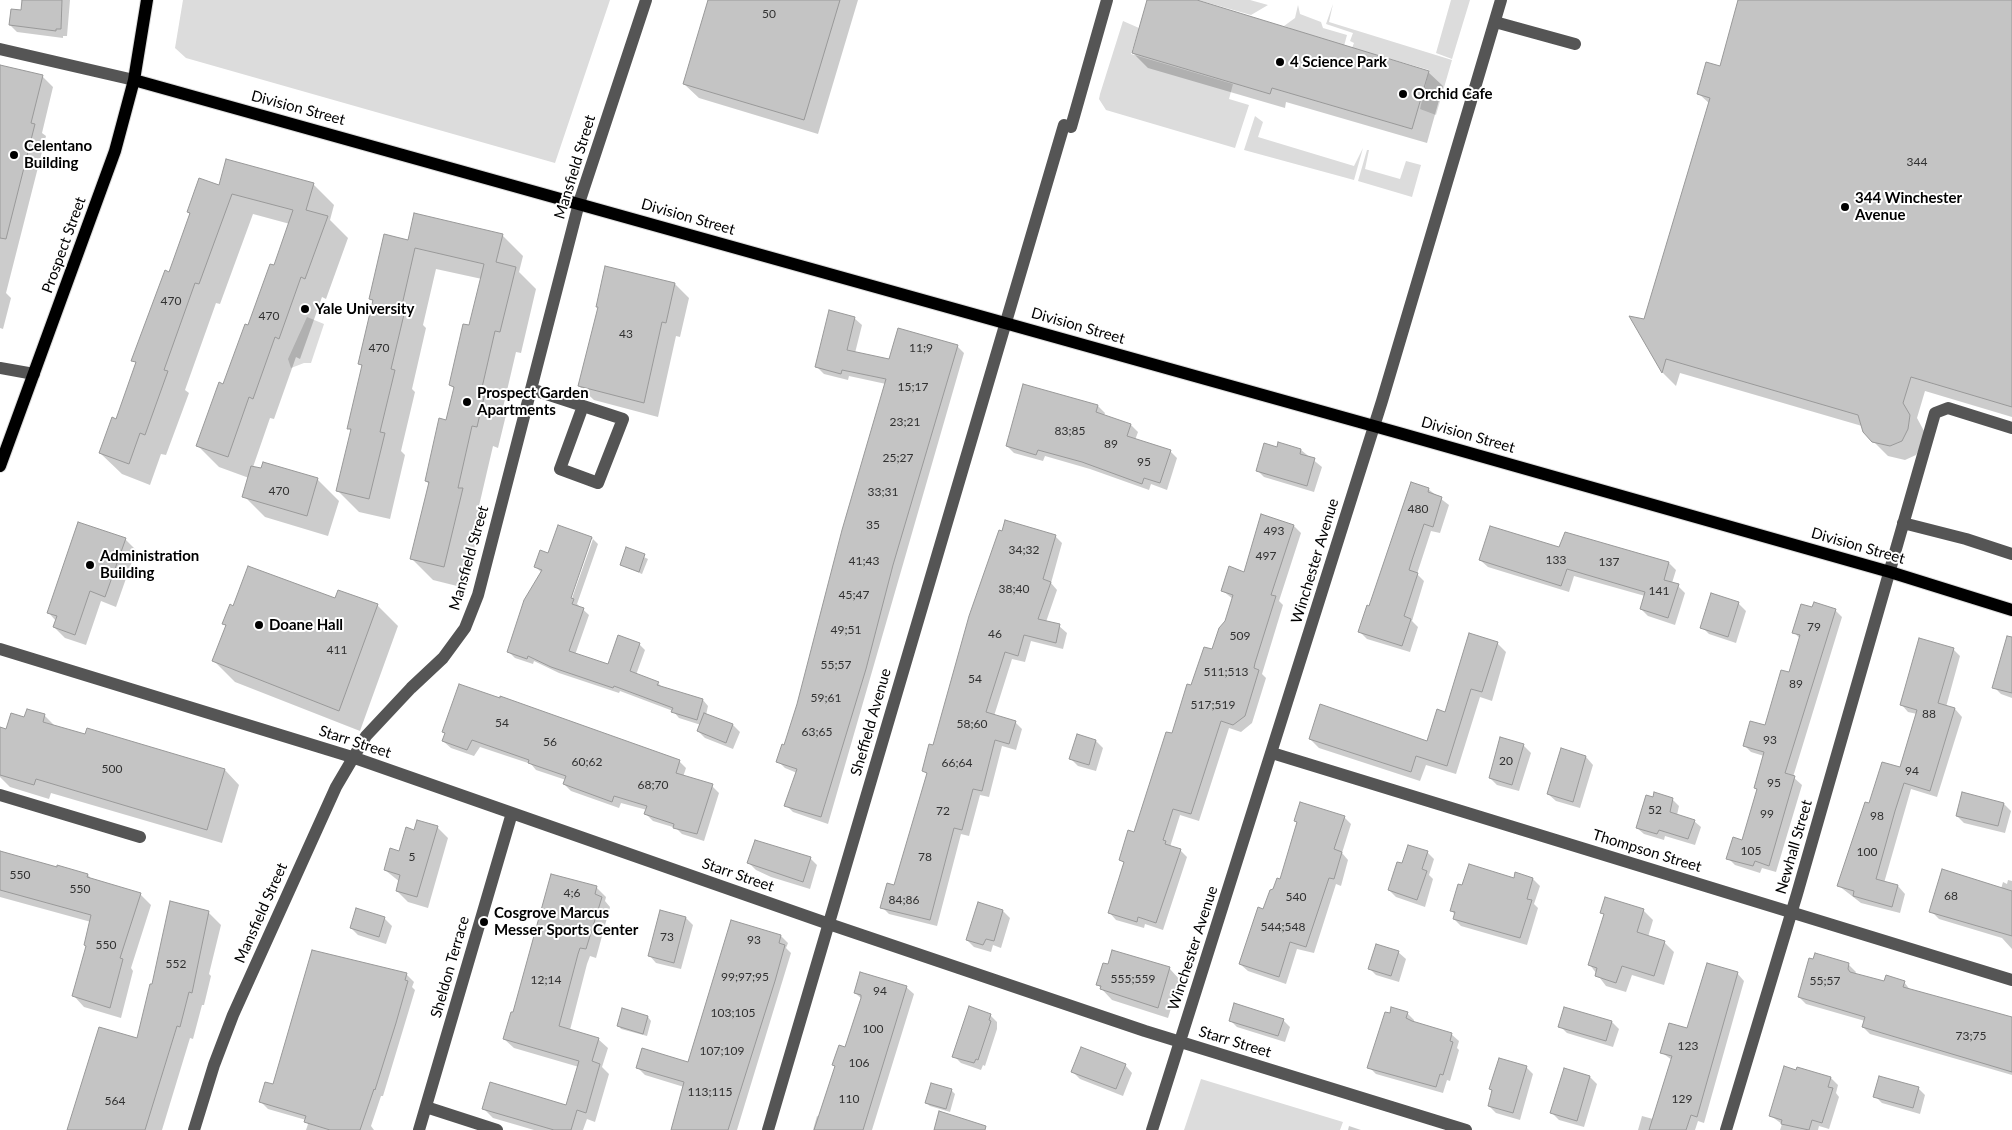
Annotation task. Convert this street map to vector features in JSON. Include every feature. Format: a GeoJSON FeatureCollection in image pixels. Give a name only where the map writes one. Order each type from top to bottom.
{"type":"FeatureCollection","features":[{"type":"Feature","properties":{"kind":"main road","name":"Prospect Street"},"geometry":{"type":"LineString","coordinates":[[0,466],[115,151],[134,80],[147,0]]}},
{"type":"Feature","properties":{"kind":"main road","name":"Division Street"},"geometry":{"type":"LineString","coordinates":[[134,80],[1374,426],[1890,572],[2012,610]]}},
{"type":"Feature","properties":{"kind":"street","name":"Mansfield Street"},"geometry":{"type":"LineString","coordinates":[[194,1130],[214,1065],[233,1015],[336,787],[352,756],[366,736],[410,688],[443,658],[465,628],[478,595],[579,203],[646,0]]}},
{"type":"Feature","properties":{"kind":"street","name":"Sheffield Avenue"},"geometry":{"type":"LineString","coordinates":[[768,1130],[1005,323],[1107,0]]}},
{"type":"Feature","properties":{"kind":"street","name":"Winchester Avenue"},"geometry":{"type":"LineString","coordinates":[[1152,1130],[1374,426],[1501,0]]}},
{"type":"Feature","properties":{"kind":"street"},"geometry":{"type":"LineString","coordinates":[[1495,22],[1575,44]]}},
{"type":"Feature","properties":{"kind":"street"},"geometry":{"type":"LineString","coordinates":[[0,49],[134,80]]}},
{"type":"Feature","properties":{"kind":"street"},"geometry":{"type":"LineString","coordinates":[[0,368],[34,374]]}},
{"type":"Feature","properties":{"kind":"street"},"geometry":{"type":"LineString","coordinates":[[532,389],[623,419],[598,483],[560,469],[583,406]]}},
{"type":"Feature","properties":{"kind":"street","name":"Newhall Street"},"geometry":{"type":"LineString","coordinates":[[1726,1130],[1792,913],[1935,413],[1948,408],[2012,428]]}},
{"type":"Feature","properties":{"kind":"street"},"geometry":{"type":"LineString","coordinates":[[1903,523],[1966,539],[2012,554]]}},
{"type":"Feature","properties":{"kind":"street","name":"Starr Street"},"geometry":{"type":"LineString","coordinates":[[0,649],[352,756],[829,924],[1180,1043],[1466,1130]]}},
{"type":"Feature","properties":{"kind":"street","name":"Thompson Street"},"geometry":{"type":"LineString","coordinates":[[1272,753],[2012,980]]}},
{"type":"Feature","properties":{"kind":"street"},"geometry":{"type":"LineString","coordinates":[[0,796],[140,837]]}},
{"type":"Feature","properties":{"kind":"street","name":"Sheldon Terrace"},"geometry":{"type":"LineString","coordinates":[[419,1130],[512,813]]}},
{"type":"Feature","properties":{"kind":"street"},"geometry":{"type":"LineString","coordinates":[[426,1107],[497,1130]]}},
{"type":"Feature","properties":{"kind":"shaded area"},"geometry":{"type":"Polygon","coordinates":[[[183,0],[610,0],[555,163],[186,58],[175,48],[183,0]]]}},
{"type":"Feature","properties":{"kind":"shaded area"},"geometry":{"type":"Polygon","coordinates":[[[1198,0],[1250,0],[1268,5],[1251,15],[1198,0]]]}},
{"type":"Feature","properties":{"kind":"shaded area"},"geometry":{"type":"Polygon","coordinates":[[[1451,0],[1470,0],[1452,59],[1436,53],[1451,0]]]}},
{"type":"Feature","properties":{"kind":"shaded area"},"geometry":{"type":"Polygon","coordinates":[[[1333,4],[1329,22],[1452,60],[1436,115],[1420,109],[1429,70],[1352,48],[1354,43],[1350,41],[1353,33],[1326,24],[1333,4]]]}},
{"type":"Feature","properties":{"kind":"shaded area"},"geometry":{"type":"Polygon","coordinates":[[[1298,5],[1300,14],[1321,22],[1323,28],[1347,35],[1344,46],[1289,30],[1290,28],[1284,26],[1295,18],[1298,5]]]}},
{"type":"Feature","properties":{"kind":"shaded area"},"geometry":{"type":"Polygon","coordinates":[[[1123,21],[1139,28],[1131,54],[1233,84],[1229,99],[1249,105],[1235,148],[1106,110],[1099,99],[1123,21]]]}},
{"type":"Feature","properties":{"kind":"shaded area"},"geometry":{"type":"Polygon","coordinates":[[[1255,116],[1263,122],[1258,137],[1354,166],[1363,148],[1354,180],[1244,150],[1255,116]]]}},
{"type":"Feature","properties":{"kind":"shaded area"},"geometry":{"type":"Polygon","coordinates":[[[1367,150],[1369,150],[1365,169],[1400,179],[1406,161],[1421,165],[1412,197],[1358,181],[1367,150]]]}},
{"type":"Feature","properties":{"kind":"shaded area"},"geometry":{"type":"Polygon","coordinates":[[[307,317],[324,324],[311,363],[304,363],[291,368],[288,359],[307,317]]]}},
{"type":"Feature","properties":{"kind":"shaded area"},"geometry":{"type":"Polygon","coordinates":[[[1201,1079],[1343,1122],[1340,1130],[1184,1130],[1201,1079]]]}},
{"type":"Feature","properties":{"kind":"building"},"geometry":{"type":"Polygon","coordinates":[[[22,0],[62,0],[61,29],[56,29],[56,31],[9,25],[11,9],[21,10],[22,0]]]}},
{"type":"Feature","properties":{"kind":"building"},"geometry":{"type":"Polygon","coordinates":[[[708,0],[840,0],[804,120],[683,84],[708,0]]]}},
{"type":"Feature","properties":{"kind":"building","name":"4 Science Park"},"geometry":{"type":"Polygon","coordinates":[[[1147,0],[1197,0],[1429,71],[1412,129],[1272,88],[1270,94],[1132,53],[1147,0]]]}},
{"type":"Feature","properties":{"kind":"building","name":"344 Winchester Avenue"},"geometry":{"type":"Polygon","coordinates":[[[1738,0],[2012,0],[2012,407],[1911,377],[1903,403],[1910,415],[1908,429],[1902,441],[1890,446],[1872,442],[1863,432],[1858,415],[1666,359],[1662,373],[1629,316],[1644,319],[1710,98],[1697,94],[1706,62],[1720,66],[1738,0]]]}},
{"type":"Feature","properties":{"kind":"building","name":"Celentano Building"},"geometry":{"type":"Polygon","coordinates":[[[0,65],[43,75],[31,123],[35,124],[6,239],[0,238],[0,65]]]}},
{"type":"Feature","properties":{"kind":"building"},"geometry":{"type":"Polygon","coordinates":[[[226,159],[314,183],[306,210],[328,216],[305,279],[301,277],[279,339],[275,337],[253,399],[249,397],[228,457],[196,446],[219,382],[223,384],[245,324],[248,325],[270,264],[274,265],[293,210],[232,194],[199,284],[195,283],[164,370],[168,371],[145,435],[140,433],[129,464],[99,453],[112,417],[116,419],[136,362],[131,361],[165,270],[169,272],[190,213],[187,212],[199,178],[219,185],[226,159]]]}},
{"type":"Feature","properties":{"kind":"building"},"geometry":{"type":"Polygon","coordinates":[[[414,213],[503,234],[496,262],[516,267],[500,332],[495,331],[481,392],[485,393],[477,427],[472,426],[458,488],[463,488],[444,567],[410,559],[429,482],[425,481],[439,418],[446,420],[454,387],[449,385],[463,324],[469,325],[484,264],[415,248],[402,305],[406,306],[391,369],[395,370],[380,432],[385,433],[369,499],[336,491],[351,429],[347,429],[362,365],[358,364],[373,300],[369,299],[384,234],[408,240],[414,213]]]}},
{"type":"Feature","properties":{"kind":"building"},"geometry":{"type":"Polygon","coordinates":[[[605,266],[675,283],[666,323],[662,322],[644,403],[578,386],[598,307],[596,307],[605,266]]]}},
{"type":"Feature","properties":{"kind":"building"},"geometry":{"type":"Polygon","coordinates":[[[829,310],[855,317],[847,350],[889,359],[898,328],[958,345],[893,565],[866,669],[821,817],[784,806],[797,769],[776,762],[782,744],[784,745],[797,704],[842,530],[886,379],[842,370],[841,374],[815,367],[829,310]]]}},
{"type":"Feature","properties":{"kind":"building"},"geometry":{"type":"Polygon","coordinates":[[[1023,384],[1098,405],[1096,412],[1131,424],[1127,436],[1171,450],[1160,483],[1144,478],[1142,484],[1082,462],[1038,450],[1036,455],[1006,446],[1023,384]]]}},
{"type":"Feature","properties":{"kind":"building"},"geometry":{"type":"Polygon","coordinates":[[[1278,442],[1301,449],[1300,454],[1315,458],[1307,486],[1256,471],[1264,443],[1277,447],[1278,442]]]}},
{"type":"Feature","properties":{"kind":"building"},"geometry":{"type":"Polygon","coordinates":[[[263,462],[318,478],[307,516],[242,497],[251,466],[261,468],[263,462]]]}},
{"type":"Feature","properties":{"kind":"building"},"geometry":{"type":"Polygon","coordinates":[[[1411,482],[1429,488],[1428,492],[1442,497],[1433,527],[1424,524],[1409,570],[1418,573],[1404,616],[1411,619],[1402,646],[1358,632],[1367,605],[1369,606],[1411,482]]]}},
{"type":"Feature","properties":{"kind":"building"},"geometry":{"type":"Polygon","coordinates":[[[1261,514],[1294,525],[1271,595],[1276,596],[1255,663],[1254,668],[1259,670],[1245,716],[1233,725],[1221,721],[1191,814],[1173,809],[1163,840],[1166,841],[1165,844],[1181,849],[1156,923],[1138,917],[1137,922],[1108,913],[1124,862],[1119,860],[1128,830],[1134,832],[1166,732],[1172,733],[1187,684],[1191,685],[1204,647],[1212,649],[1219,628],[1225,621],[1233,595],[1221,591],[1229,566],[1244,572],[1261,514]]]}},
{"type":"Feature","properties":{"kind":"building"},"geometry":{"type":"Polygon","coordinates":[[[1005,520],[1056,535],[1043,579],[1051,582],[1038,619],[1060,624],[1056,643],[1024,635],[1018,656],[1005,652],[986,712],[1016,721],[1009,744],[995,740],[982,791],[973,789],[962,830],[954,828],[930,920],[880,908],[887,883],[894,885],[927,773],[922,771],[929,744],[933,745],[969,616],[999,530],[1002,531],[1005,520]]]}},
{"type":"Feature","properties":{"kind":"building","name":"Administration Building"},"geometry":{"type":"Polygon","coordinates":[[[78,522],[126,538],[105,597],[90,591],[75,635],[53,627],[57,616],[47,613],[78,522]]]}},
{"type":"Feature","properties":{"kind":"building"},"geometry":{"type":"Polygon","coordinates":[[[558,525],[592,537],[571,598],[574,599],[572,604],[584,608],[569,651],[608,664],[618,635],[640,643],[630,671],[659,682],[657,685],[703,699],[697,720],[671,712],[673,708],[614,686],[613,688],[551,667],[528,656],[527,659],[507,652],[524,600],[542,570],[534,567],[540,550],[548,553],[558,525]]]}},
{"type":"Feature","properties":{"kind":"building"},"geometry":{"type":"Polygon","coordinates":[[[1490,526],[1559,547],[1565,532],[1669,562],[1664,580],[1679,584],[1668,618],[1640,609],[1645,592],[1567,569],[1561,586],[1479,560],[1490,526]]]}},
{"type":"Feature","properties":{"kind":"building"},"geometry":{"type":"Polygon","coordinates":[[[626,547],[645,554],[639,572],[620,565],[626,547]]]}},
{"type":"Feature","properties":{"kind":"building"},"geometry":{"type":"Polygon","coordinates":[[[248,566],[335,598],[338,590],[378,604],[339,711],[212,661],[226,625],[222,624],[230,604],[233,606],[248,566]]]}},
{"type":"Feature","properties":{"kind":"building"},"geometry":{"type":"Polygon","coordinates":[[[1711,593],[1739,602],[1728,637],[1700,628],[1711,593]]]}},
{"type":"Feature","properties":{"kind":"building"},"geometry":{"type":"Polygon","coordinates":[[[1814,602],[1836,609],[1785,773],[1795,776],[1769,866],[1755,861],[1753,866],[1726,859],[1733,837],[1742,840],[1757,789],[1754,788],[1764,752],[1743,746],[1750,721],[1765,725],[1781,670],[1789,672],[1800,635],[1792,633],[1801,604],[1812,607],[1814,602]]]}},
{"type":"Feature","properties":{"kind":"building"},"geometry":{"type":"Polygon","coordinates":[[[1469,633],[1498,642],[1482,692],[1471,689],[1447,766],[1416,756],[1411,772],[1309,739],[1320,704],[1427,741],[1437,709],[1445,712],[1469,633]]]}},
{"type":"Feature","properties":{"kind":"building"},"geometry":{"type":"Polygon","coordinates":[[[2007,636],[2012,637],[2012,693],[1992,688],[2007,636]]]}},
{"type":"Feature","properties":{"kind":"building"},"geometry":{"type":"Polygon","coordinates":[[[1919,638],[1954,648],[1938,703],[1955,708],[1930,791],[1904,783],[1895,811],[1876,879],[1898,885],[1892,907],[1853,896],[1854,891],[1837,886],[1865,802],[1869,803],[1882,762],[1900,767],[1917,710],[1900,705],[1919,638]]]}},
{"type":"Feature","properties":{"kind":"building"},"geometry":{"type":"Polygon","coordinates":[[[459,684],[500,698],[500,696],[680,760],[676,773],[713,784],[697,834],[673,828],[674,824],[644,814],[647,806],[614,796],[612,802],[563,784],[566,776],[528,763],[529,760],[472,740],[467,750],[442,741],[445,733],[442,732],[459,684]]]}},
{"type":"Feature","properties":{"kind":"building"},"geometry":{"type":"Polygon","coordinates":[[[27,709],[45,714],[43,722],[85,734],[87,728],[225,769],[207,830],[36,779],[34,785],[0,775],[0,727],[6,729],[11,713],[24,717],[27,709]]]}},
{"type":"Feature","properties":{"kind":"building"},"geometry":{"type":"Polygon","coordinates":[[[704,713],[733,724],[726,743],[697,731],[704,713]]]}},
{"type":"Feature","properties":{"kind":"building"},"geometry":{"type":"Polygon","coordinates":[[[1077,734],[1096,740],[1089,765],[1069,759],[1077,734]]]}},
{"type":"Feature","properties":{"kind":"building"},"geometry":{"type":"Polygon","coordinates":[[[1500,737],[1524,744],[1512,785],[1489,778],[1500,737]]]}},
{"type":"Feature","properties":{"kind":"building"},"geometry":{"type":"Polygon","coordinates":[[[1561,748],[1586,756],[1573,802],[1547,794],[1561,748]]]}},
{"type":"Feature","properties":{"kind":"building"},"geometry":{"type":"Polygon","coordinates":[[[1654,792],[1673,798],[1670,812],[1695,820],[1688,839],[1659,830],[1657,834],[1636,828],[1646,795],[1653,797],[1654,792]]]}},
{"type":"Feature","properties":{"kind":"building"},"geometry":{"type":"Polygon","coordinates":[[[1962,792],[2004,803],[1998,826],[1956,816],[1962,792]]]}},
{"type":"Feature","properties":{"kind":"building"},"geometry":{"type":"Polygon","coordinates":[[[1300,802],[1345,816],[1334,849],[1342,852],[1334,879],[1329,878],[1306,947],[1290,942],[1279,977],[1239,964],[1258,907],[1263,909],[1270,890],[1273,889],[1277,878],[1280,879],[1297,822],[1294,821],[1300,802]]]}},
{"type":"Feature","properties":{"kind":"building"},"geometry":{"type":"Polygon","coordinates":[[[417,820],[438,826],[417,897],[396,891],[400,875],[384,870],[390,848],[399,851],[406,827],[414,830],[417,820]]]}},
{"type":"Feature","properties":{"kind":"building"},"geometry":{"type":"Polygon","coordinates":[[[755,840],[811,857],[803,882],[747,863],[755,840]]]}},
{"type":"Feature","properties":{"kind":"building"},"geometry":{"type":"Polygon","coordinates":[[[1408,845],[1428,851],[1422,869],[1427,871],[1417,900],[1388,890],[1397,862],[1402,863],[1408,845]]]}},
{"type":"Feature","properties":{"kind":"building"},"geometry":{"type":"Polygon","coordinates":[[[0,851],[88,874],[87,877],[141,893],[120,958],[123,959],[110,1008],[72,996],[86,946],[84,945],[91,915],[0,890],[0,851]]]}},
{"type":"Feature","properties":{"kind":"building"},"geometry":{"type":"Polygon","coordinates":[[[1469,864],[1514,878],[1515,872],[1533,878],[1527,899],[1532,900],[1520,938],[1453,919],[1455,912],[1450,911],[1458,884],[1462,885],[1469,864]]]}},
{"type":"Feature","properties":{"kind":"building"},"geometry":{"type":"Polygon","coordinates":[[[1942,869],[2012,891],[2012,936],[1929,912],[1942,869]]]}},
{"type":"Feature","properties":{"kind":"building"},"geometry":{"type":"Polygon","coordinates":[[[551,874],[597,886],[595,894],[602,897],[586,949],[580,948],[559,1026],[599,1038],[592,1061],[600,1064],[586,1113],[577,1110],[571,1130],[554,1130],[482,1109],[490,1082],[566,1105],[579,1061],[503,1039],[511,1012],[513,1012],[551,874]]]}},
{"type":"Feature","properties":{"kind":"building"},"geometry":{"type":"Polygon","coordinates":[[[1605,897],[1644,909],[1637,932],[1665,941],[1654,976],[1622,966],[1616,983],[1595,976],[1597,968],[1588,965],[1604,914],[1600,913],[1605,897]]]}},
{"type":"Feature","properties":{"kind":"building"},"geometry":{"type":"Polygon","coordinates":[[[170,901],[209,911],[192,993],[189,992],[180,1027],[177,1026],[145,1130],[67,1130],[99,1027],[137,1038],[150,984],[152,984],[170,901]]]}},
{"type":"Feature","properties":{"kind":"building"},"geometry":{"type":"Polygon","coordinates":[[[978,902],[1003,910],[994,941],[986,939],[983,945],[966,940],[978,902]]]}},
{"type":"Feature","properties":{"kind":"building"},"geometry":{"type":"Polygon","coordinates":[[[356,908],[385,917],[379,937],[350,928],[356,908]]]}},
{"type":"Feature","properties":{"kind":"building"},"geometry":{"type":"Polygon","coordinates":[[[660,910],[686,917],[674,963],[648,956],[660,910]]]}},
{"type":"Feature","properties":{"kind":"building"},"geometry":{"type":"Polygon","coordinates":[[[731,920],[781,935],[779,943],[785,945],[775,981],[728,1130],[671,1130],[684,1082],[636,1068],[642,1048],[688,1062],[731,920]]]}},
{"type":"Feature","properties":{"kind":"building"},"geometry":{"type":"Polygon","coordinates":[[[1376,944],[1399,951],[1391,976],[1368,969],[1376,944]]]}},
{"type":"Feature","properties":{"kind":"building"},"geometry":{"type":"Polygon","coordinates":[[[312,950],[407,973],[405,980],[408,981],[396,1023],[360,1130],[330,1130],[304,1122],[306,1116],[259,1102],[265,1082],[273,1084],[312,950]]]}},
{"type":"Feature","properties":{"kind":"building"},"geometry":{"type":"Polygon","coordinates":[[[1112,950],[1170,967],[1158,1008],[1100,989],[1101,986],[1096,985],[1103,963],[1108,964],[1112,950]]]}},
{"type":"Feature","properties":{"kind":"building"},"geometry":{"type":"Polygon","coordinates":[[[1815,953],[1849,963],[1848,969],[1850,972],[1884,981],[1886,975],[1905,981],[1903,987],[2012,1017],[2012,1072],[1862,1027],[1865,1017],[1798,997],[1809,958],[1813,959],[1815,953]]]}},
{"type":"Feature","properties":{"kind":"building"},"geometry":{"type":"Polygon","coordinates":[[[1707,963],[1738,972],[1697,1117],[1691,1115],[1686,1130],[1649,1130],[1672,1056],[1660,1053],[1669,1023],[1687,1028],[1707,963]]]}},
{"type":"Feature","properties":{"kind":"building"},"geometry":{"type":"Polygon","coordinates":[[[860,972],[907,986],[863,1130],[814,1130],[835,1066],[832,1065],[839,1045],[845,1047],[861,998],[861,995],[854,993],[860,972]]]}},
{"type":"Feature","properties":{"kind":"building"},"geometry":{"type":"Polygon","coordinates":[[[1234,1003],[1284,1019],[1278,1036],[1229,1021],[1234,1003]]]}},
{"type":"Feature","properties":{"kind":"building"},"geometry":{"type":"Polygon","coordinates":[[[969,1006],[991,1014],[989,1020],[991,1021],[978,1060],[976,1059],[974,1063],[952,1057],[969,1006]]]}},
{"type":"Feature","properties":{"kind":"building"},"geometry":{"type":"Polygon","coordinates":[[[1391,1007],[1408,1012],[1406,1018],[1412,1021],[1452,1033],[1450,1041],[1453,1042],[1443,1075],[1440,1074],[1436,1087],[1367,1068],[1385,1012],[1390,1013],[1391,1007]]]}},
{"type":"Feature","properties":{"kind":"building"},"geometry":{"type":"Polygon","coordinates":[[[1564,1007],[1612,1021],[1606,1041],[1558,1027],[1564,1007]]]}},
{"type":"Feature","properties":{"kind":"building"},"geometry":{"type":"Polygon","coordinates":[[[622,1008],[648,1016],[643,1034],[617,1026],[622,1008]]]}},
{"type":"Feature","properties":{"kind":"building"},"geometry":{"type":"Polygon","coordinates":[[[1081,1047],[1126,1064],[1116,1089],[1071,1072],[1081,1047]]]}},
{"type":"Feature","properties":{"kind":"building"},"geometry":{"type":"Polygon","coordinates":[[[1499,1058],[1527,1066],[1513,1113],[1488,1106],[1492,1090],[1489,1089],[1499,1058]]]}},
{"type":"Feature","properties":{"kind":"building"},"geometry":{"type":"Polygon","coordinates":[[[1784,1066],[1796,1070],[1797,1067],[1831,1077],[1828,1087],[1833,1088],[1822,1123],[1812,1120],[1809,1130],[1781,1124],[1782,1120],[1769,1116],[1784,1066]]]}},
{"type":"Feature","properties":{"kind":"building"},"geometry":{"type":"Polygon","coordinates":[[[1564,1068],[1590,1076],[1577,1121],[1550,1113],[1564,1068]]]}},
{"type":"Feature","properties":{"kind":"building"},"geometry":{"type":"Polygon","coordinates":[[[1879,1076],[1919,1087],[1913,1108],[1873,1097],[1879,1076]]]}},
{"type":"Feature","properties":{"kind":"building"},"geometry":{"type":"Polygon","coordinates":[[[931,1083],[952,1089],[946,1109],[925,1103],[931,1083]]]}},
{"type":"Feature","properties":{"kind":"building"},"geometry":{"type":"Polygon","coordinates":[[[939,1111],[986,1126],[985,1130],[934,1130],[939,1111]]]}},
{"type":"Feature","properties":{"kind":"place","name":"4 Science Park"},"geometry":{"type":"Point","coordinates":[1280,62]}},
{"type":"Feature","properties":{"kind":"place","name":"Orchid Cafe"},"geometry":{"type":"Point","coordinates":[1403,94]}},
{"type":"Feature","properties":{"kind":"place","name":"Celentano Building"},"geometry":{"type":"Point","coordinates":[14,155]}},
{"type":"Feature","properties":{"kind":"place","name":"344 Winchester Avenue"},"geometry":{"type":"Point","coordinates":[1845,207]}},
{"type":"Feature","properties":{"kind":"place","name":"Yale University"},"geometry":{"type":"Point","coordinates":[305,309]}},
{"type":"Feature","properties":{"kind":"place","name":"Prospect Garden Apartments"},"geometry":{"type":"Point","coordinates":[467,402]}},
{"type":"Feature","properties":{"kind":"place","name":"Administration Building"},"geometry":{"type":"Point","coordinates":[90,565]}},
{"type":"Feature","properties":{"kind":"place","name":"Doane Hall"},"geometry":{"type":"Point","coordinates":[259,625]}},
{"type":"Feature","properties":{"kind":"place","name":"Cosgrove Marcus Messer Sports Center"},"geometry":{"type":"Point","coordinates":[484,922]}}]}
